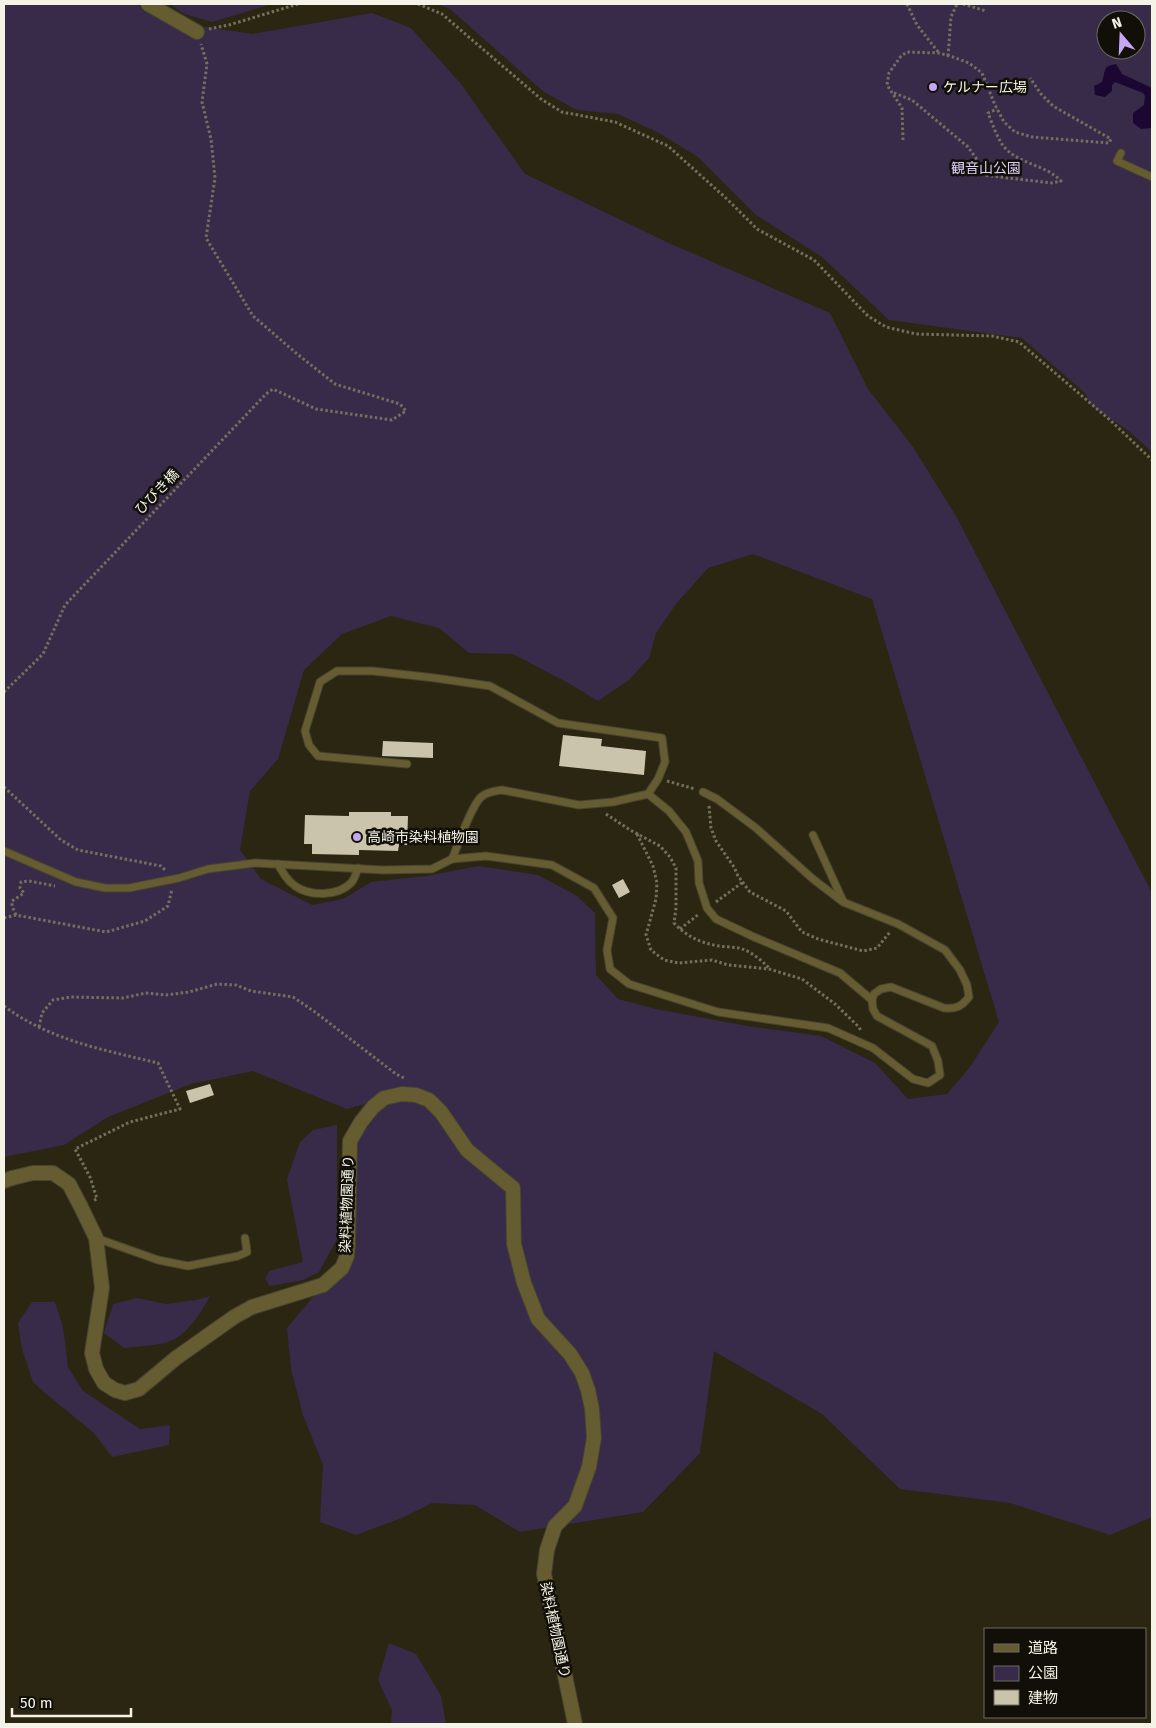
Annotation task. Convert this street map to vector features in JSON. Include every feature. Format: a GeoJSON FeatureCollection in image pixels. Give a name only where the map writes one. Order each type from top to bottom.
{"type":"FeatureCollection","features":[{"type":"Feature","properties":{"kind":"street"},"geometry":{"type":"LineString","coordinates":[[148,4],[197,32]]}},
{"type":"Feature","properties":{"kind":"street","name":"染料植物園通り"},"geometry":{"type":"LineString","coordinates":[[8,1179],[33,1173],[53,1173],[69,1184],[96,1238],[102,1288],[92,1353],[96,1369],[104,1383],[114,1390],[125,1393],[139,1389],[176,1358],[234,1317],[252,1307],[323,1285],[342,1268],[348,1245],[350,1141],[373,1107],[384,1098],[402,1094],[416,1095],[429,1100],[441,1112],[467,1150],[514,1188],[514,1244],[524,1283],[538,1319],[570,1354],[582,1373],[588,1390],[594,1438],[589,1468],[575,1506],[556,1526],[547,1550],[544,1574],[575,1724]]}},
{"type":"Feature","properties":{"kind":"lane"},"geometry":{"type":"LineString","coordinates":[[1121,153],[1118,161],[1152,177]]}},
{"type":"Feature","properties":{"kind":"lane"},"geometry":{"type":"LineString","coordinates":[[407,764],[318,756],[309,745],[305,731],[320,682],[337,671],[372,671],[490,686],[558,723],[662,738],[665,762],[658,779],[648,794],[613,802],[579,804],[502,790],[490,792],[480,798],[469,817],[452,859]]}},
{"type":"Feature","properties":{"kind":"lane"},"geometry":{"type":"LineString","coordinates":[[648,794],[669,811],[686,832],[698,861],[700,883],[707,908],[716,919],[840,973],[872,1000]]}},
{"type":"Feature","properties":{"kind":"lane"},"geometry":{"type":"LineString","coordinates":[[4,851],[76,882],[105,888],[129,888],[174,879],[208,869],[255,863],[383,870],[432,869],[452,859],[486,856],[552,865],[594,888],[613,918],[608,950],[610,969],[629,984],[718,1012],[828,1028],[873,1048],[912,1079],[928,1083],[940,1075],[938,1061],[932,1046],[877,1016],[873,1009],[872,1000],[874,994],[881,989],[891,987],[944,1008],[953,1009],[962,1006],[968,997],[967,985],[960,970],[945,950],[898,924],[843,902],[813,879],[756,828],[706,794]]}},
{"type":"Feature","properties":{"kind":"lane"},"geometry":{"type":"LineString","coordinates":[[813,835],[843,902]]}},
{"type":"Feature","properties":{"kind":"lane"},"geometry":{"type":"LineString","coordinates":[[278,864],[284,877],[297,887],[312,892],[329,894],[343,889],[353,882],[358,868]]}},
{"type":"Feature","properties":{"kind":"lane"},"geometry":{"type":"LineString","coordinates":[[96,1238],[122,1249],[158,1260],[188,1266],[238,1256],[247,1252],[245,1238]]}},
{"type":"Feature","properties":{"kind":"path"},"geometry":{"type":"LineString","coordinates":[[197,32],[229,26],[298,4]]}},
{"type":"Feature","properties":{"kind":"path"},"geometry":{"type":"LineString","coordinates":[[418,4],[442,14],[541,99],[562,112],[615,122],[668,146],[728,200],[757,230],[814,260],[868,316],[886,327],[916,334],[992,336],[1019,342],[1110,420],[1152,460]]}},
{"type":"Feature","properties":{"kind":"path"},"geometry":{"type":"LineString","coordinates":[[908,4],[917,26],[938,53]]}},
{"type":"Feature","properties":{"kind":"path"},"geometry":{"type":"LineString","coordinates":[[948,56],[951,17],[957,4]]}},
{"type":"Feature","properties":{"kind":"path"},"geometry":{"type":"LineString","coordinates":[[963,4],[986,11]]}},
{"type":"Feature","properties":{"kind":"path","name":"ひびき橋"},"geometry":{"type":"LineString","coordinates":[[4,692],[43,654],[65,605],[266,394],[273,389],[316,409],[392,420],[406,411],[400,404],[335,384],[253,316],[206,238],[216,178],[202,102],[207,64],[197,32]]}},
{"type":"Feature","properties":{"kind":"path"},"geometry":{"type":"LineString","coordinates":[[903,140],[902,108],[887,85],[888,73],[901,56],[907,52],[938,53],[969,63],[982,73],[1004,122],[1015,132],[1032,137],[1109,143],[1111,139],[1053,106],[1041,94],[1030,78]]}},
{"type":"Feature","properties":{"kind":"path"},"geometry":{"type":"LineString","coordinates":[[893,93],[912,100],[968,147],[978,161],[974,174],[1052,183],[1061,181],[1054,173],[1023,161],[1004,148],[988,114],[997,109]]}},
{"type":"Feature","properties":{"kind":"path"},"geometry":{"type":"LineString","coordinates":[[658,779],[706,794],[711,828],[716,841],[738,876],[750,892],[786,911],[802,932],[818,939],[863,951],[877,948],[898,924]]}},
{"type":"Feature","properties":{"kind":"path"},"geometry":{"type":"LineString","coordinates":[[4,787],[61,840],[78,850],[161,866],[174,879],[168,906],[144,921],[106,932],[16,915],[4,918]]}},
{"type":"Feature","properties":{"kind":"path"},"geometry":{"type":"LineString","coordinates":[[595,803],[609,816],[660,846],[670,857],[676,868],[674,923],[684,933],[702,943],[720,947],[741,948],[757,957],[769,968]]}},
{"type":"Feature","properties":{"kind":"path"},"geometry":{"type":"LineString","coordinates":[[638,834],[653,866],[657,883],[656,899],[646,935],[651,950],[664,960],[680,963],[712,960],[728,965],[769,968],[802,979],[819,991],[859,1026],[864,1044]]}},
{"type":"Feature","properties":{"kind":"path"},"geometry":{"type":"LineString","coordinates":[[16,915],[12,901],[24,893],[20,888],[21,882],[29,881],[63,888],[76,882]]}},
{"type":"Feature","properties":{"kind":"path"},"geometry":{"type":"LineString","coordinates":[[680,929],[743,882]]}},
{"type":"Feature","properties":{"kind":"path"},"geometry":{"type":"LineString","coordinates":[[39,1027],[42,1013],[53,1000],[123,998],[146,993],[189,992],[217,984],[236,985],[251,992],[293,997],[396,1074],[421,1087],[423,1098]]}},
{"type":"Feature","properties":{"kind":"path"},"geometry":{"type":"LineString","coordinates":[[4,1006],[20,1018],[74,1043],[158,1063],[180,1108],[130,1122],[76,1149],[90,1176],[97,1199]]}},
{"type":"Feature","properties":{"kind":"green space"},"geometry":{"type":"Polygon","coordinates":[[[4,4],[136,4],[170,22],[253,34],[372,13],[411,28],[461,84],[525,174],[671,244],[830,313],[868,389],[913,447],[956,516],[1152,893],[1152,1517],[1110,1535],[1010,1503],[900,1489],[822,1414],[714,1351],[700,1453],[643,1512],[520,1532],[475,1505],[432,1503],[404,1517],[356,1535],[320,1522],[323,1465],[303,1415],[291,1369],[287,1328],[323,1285],[342,1268],[350,1141],[383,1099],[347,1109],[253,1071],[191,1084],[108,1117],[64,1145],[4,1157],[4,4]],[[753,554],[708,568],[676,604],[656,633],[649,658],[629,680],[598,701],[513,654],[469,653],[439,628],[391,616],[342,634],[304,670],[278,759],[250,791],[240,850],[261,879],[312,905],[343,899],[371,882],[426,876],[479,866],[538,875],[577,896],[595,913],[596,975],[618,999],[656,1009],[747,1026],[821,1036],[875,1063],[908,1099],[947,1094],[970,1067],[999,1022],[872,599],[753,554]]]}},
{"type":"Feature","properties":{"kind":"green space"},"geometry":{"type":"Polygon","coordinates":[[[170,4],[272,4],[212,22],[184,14],[170,4]]]}},
{"type":"Feature","properties":{"kind":"green space","name":"観音山公園"},"geometry":{"type":"Polygon","coordinates":[[[437,4],[1152,4],[1152,452],[1129,431],[1092,406],[1085,393],[1022,338],[889,320],[822,257],[756,215],[698,157],[659,133],[618,114],[577,110],[544,92],[450,9],[437,4]]]}},
{"type":"Feature","properties":{"kind":"green space"},"geometry":{"type":"Polygon","coordinates":[[[337,1125],[337,1239],[319,1272],[303,1280],[270,1286],[265,1279],[269,1271],[303,1262],[287,1179],[300,1142],[313,1130],[337,1125]]]}},
{"type":"Feature","properties":{"kind":"green space"},"geometry":{"type":"Polygon","coordinates":[[[210,1296],[192,1324],[173,1340],[152,1345],[124,1348],[104,1333],[113,1304],[137,1298],[166,1304],[210,1296]]]}},
{"type":"Feature","properties":{"kind":"green space"},"geometry":{"type":"Polygon","coordinates":[[[32,1302],[55,1302],[63,1327],[68,1367],[83,1391],[140,1429],[170,1425],[169,1445],[112,1457],[94,1433],[33,1382],[22,1349],[18,1323],[32,1302]]]}},
{"type":"Feature","properties":{"kind":"green space"},"geometry":{"type":"Polygon","coordinates":[[[389,1643],[416,1654],[441,1696],[446,1724],[391,1724],[392,1710],[378,1680],[389,1643]]]}},
{"type":"Feature","properties":{"kind":"shaded area"},"geometry":{"type":"Polygon","coordinates":[[[1116,64],[1122,74],[1152,88],[1152,128],[1141,129],[1133,123],[1133,113],[1144,105],[1145,96],[1143,93],[1115,82],[1112,85],[1112,91],[1105,97],[1095,95],[1094,86],[1102,82],[1106,68],[1116,64]]]}},
{"type":"Feature","properties":{"kind":"building"},"geometry":{"type":"Polygon","coordinates":[[[563,735],[602,739],[601,746],[646,751],[644,775],[559,766],[563,735]]]}},
{"type":"Feature","properties":{"kind":"building"},"geometry":{"type":"Polygon","coordinates":[[[383,741],[433,743],[433,758],[382,756],[383,741]]]}},
{"type":"Feature","properties":{"kind":"building"},"geometry":{"type":"Polygon","coordinates":[[[349,812],[391,812],[391,816],[408,816],[407,845],[399,845],[398,851],[359,850],[359,855],[312,854],[312,844],[304,844],[305,815],[349,816],[349,812]]]}},
{"type":"Feature","properties":{"kind":"building"},"geometry":{"type":"Polygon","coordinates":[[[623,879],[630,892],[619,898],[612,885],[623,879]]]}},
{"type":"Feature","properties":{"kind":"building"},"geometry":{"type":"Polygon","coordinates":[[[210,1084],[214,1095],[190,1103],[186,1091],[210,1084]]]}},
{"type":"Feature","properties":{"kind":"place","name":"ケルナー広場"},"geometry":{"type":"Point","coordinates":[933,87]}},
{"type":"Feature","properties":{"kind":"place","name":"高崎市染料植物園"},"geometry":{"type":"Point","coordinates":[357,837]}}]}
